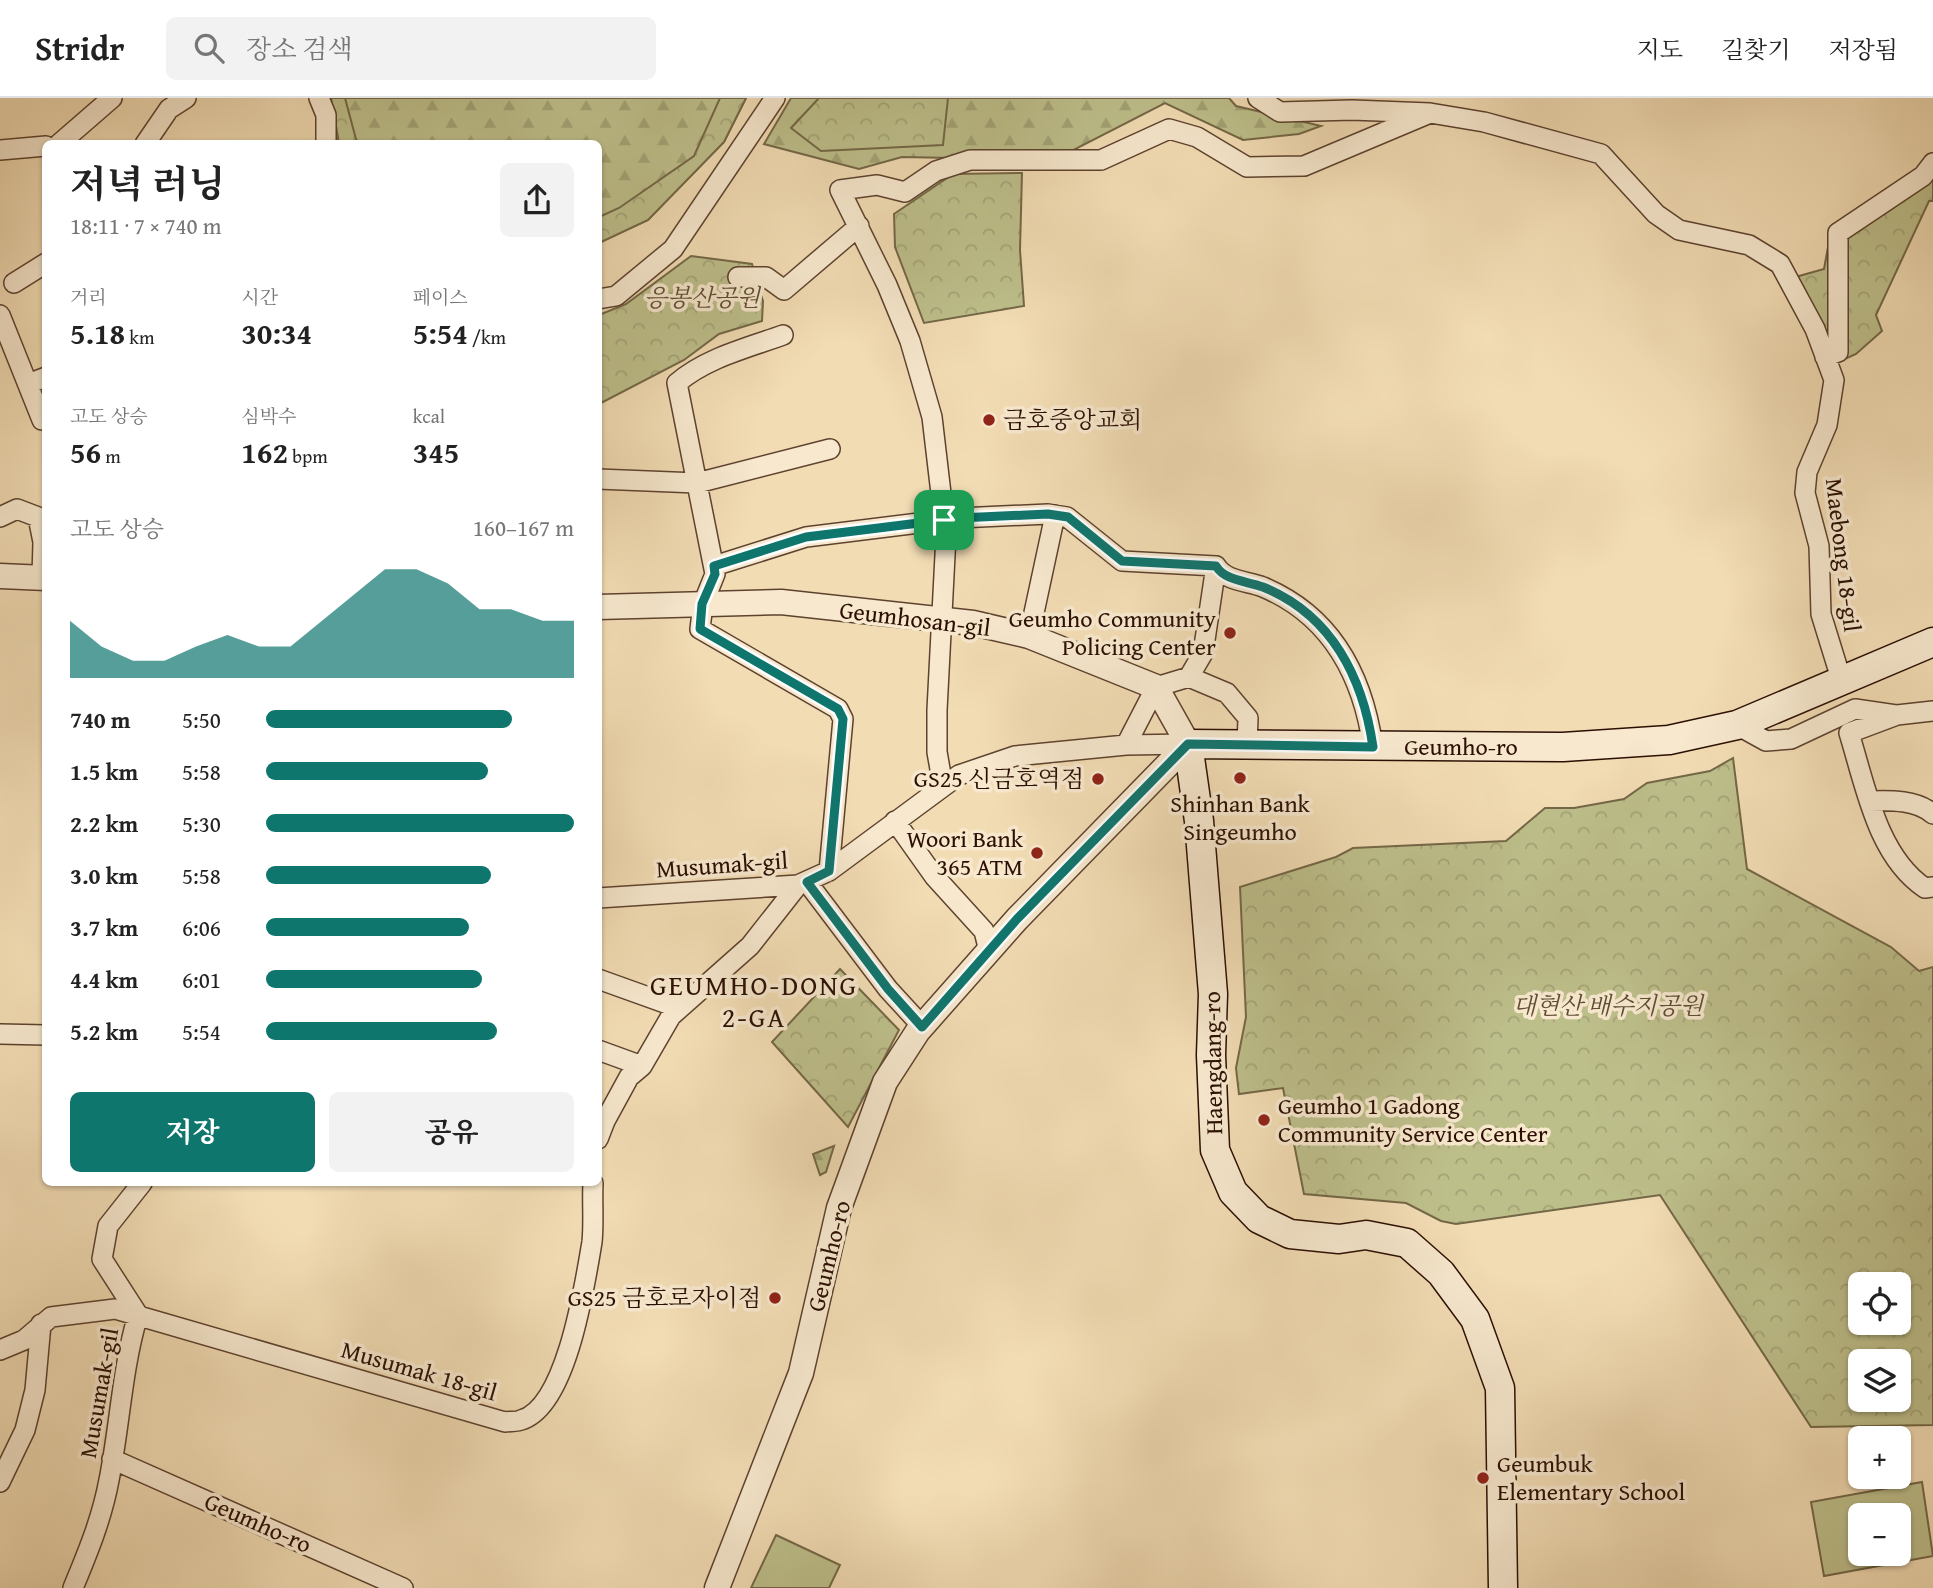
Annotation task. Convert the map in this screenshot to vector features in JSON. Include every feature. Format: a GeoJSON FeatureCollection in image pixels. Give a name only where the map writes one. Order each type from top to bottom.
{"type":"FeatureCollection","features":[{"type":"Feature","properties":{"kind":"main road","name":"Geumho-ro"},"geometry":{"type":"LineString","coordinates":[[1188,744],[1563,747],[1669,740],[1737,725],[1933,642]]}},
{"type":"Feature","properties":{"kind":"main road","name":"Haengdang-ro"},"geometry":{"type":"LineString","coordinates":[[1188,744],[1199,821],[1210,953],[1215,1150],[1233,1192],[1259,1219],[1290,1234],[1339,1239],[1366,1235],[1407,1243],[1441,1273],[1475,1319],[1500,1388],[1503,1588]]}},
{"type":"Feature","properties":{"kind":"street"},"geometry":{"type":"LineString","coordinates":[[70,140],[112,98]]}},
{"type":"Feature","properties":{"kind":"street"},"geometry":{"type":"LineString","coordinates":[[147,140],[166,104],[186,98]]}},
{"type":"Feature","properties":{"kind":"street"},"geometry":{"type":"LineString","coordinates":[[319,98],[326,116],[326,140]]}},
{"type":"Feature","properties":{"kind":"street"},"geometry":{"type":"LineString","coordinates":[[602,298],[616,296],[673,250],[775,98]]}},
{"type":"Feature","properties":{"kind":"street","name":"Maebong 18-gil"},"geometry":{"type":"LineString","coordinates":[[1258,98],[1280,112],[1352,110],[1430,113],[1485,122],[1601,154],[1656,214],[1679,230],[1749,245],[1780,264],[1834,380],[1827,425],[1807,472],[1805,493],[1819,546],[1821,614],[1842,682]]}},
{"type":"Feature","properties":{"kind":"street"},"geometry":{"type":"LineString","coordinates":[[943,786],[937,752],[944,520],[932,417],[910,341],[859,226],[839,190],[877,186],[905,192],[936,171],[970,160],[1101,160],[1169,129],[1197,137],[1247,167],[1304,166],[1430,113]]}},
{"type":"Feature","properties":{"kind":"street"},"geometry":{"type":"LineString","coordinates":[[0,150],[42,146]]}},
{"type":"Feature","properties":{"kind":"street"},"geometry":{"type":"LineString","coordinates":[[1825,357],[1838,352],[1838,233],[1923,176],[1933,163]]}},
{"type":"Feature","properties":{"kind":"street"},"geometry":{"type":"LineString","coordinates":[[738,277],[766,277],[784,290],[859,226]]}},
{"type":"Feature","properties":{"kind":"street"},"geometry":{"type":"LineString","coordinates":[[14,282],[42,265]]}},
{"type":"Feature","properties":{"kind":"street"},"geometry":{"type":"LineString","coordinates":[[0,315],[37,381],[42,421]]}},
{"type":"Feature","properties":{"kind":"street"},"geometry":{"type":"LineString","coordinates":[[783,335],[718,359],[690,372],[677,383],[715,574],[702,604],[700,629],[838,709],[843,719],[829,871]]}},
{"type":"Feature","properties":{"kind":"street"},"geometry":{"type":"LineString","coordinates":[[602,479],[697,484],[831,449]]}},
{"type":"Feature","properties":{"kind":"street"},"geometry":{"type":"LineString","coordinates":[[0,517],[17,509],[38,517],[42,537]]}},
{"type":"Feature","properties":{"kind":"street"},"geometry":{"type":"LineString","coordinates":[[1029,636],[1055,515]]}},
{"type":"Feature","properties":{"kind":"street"},"geometry":{"type":"LineString","coordinates":[[714,566],[806,537],[944,520],[1055,515],[1068,517],[1122,561],[1216,566]]}},
{"type":"Feature","properties":{"kind":"street"},"geometry":{"type":"LineString","coordinates":[[1189,677],[1203,653],[1216,566]]}},
{"type":"Feature","properties":{"kind":"street"},"geometry":{"type":"LineString","coordinates":[[1216,566],[1221,573],[1264,588],[1317,622],[1354,672],[1370,722],[1373,747]]}},
{"type":"Feature","properties":{"kind":"street"},"geometry":{"type":"LineString","coordinates":[[0,576],[42,578]]}},
{"type":"Feature","properties":{"kind":"street","name":"Geumhosan-gil"},"geometry":{"type":"LineString","coordinates":[[602,607],[781,602],[943,620],[1029,636],[1156,687]]}},
{"type":"Feature","properties":{"kind":"street"},"geometry":{"type":"LineString","coordinates":[[1126,745],[1156,687],[1189,677],[1227,693],[1248,718],[1247,745]]}},
{"type":"Feature","properties":{"kind":"street"},"geometry":{"type":"LineString","coordinates":[[1156,687],[1188,744]]}},
{"type":"Feature","properties":{"kind":"street"},"geometry":{"type":"LineString","coordinates":[[1737,725],[1766,741],[1791,739],[1855,709],[1897,715]]}},
{"type":"Feature","properties":{"kind":"street"},"geometry":{"type":"LineString","coordinates":[[1933,711],[1897,715],[1849,733],[1878,825],[1914,880],[1925,888],[1933,887]]}},
{"type":"Feature","properties":{"kind":"street","name":"Musumak-gil"},"geometry":{"type":"LineString","coordinates":[[602,898],[803,884],[829,871],[959,775],[1015,756],[1126,745],[1188,744]]}},
{"type":"Feature","properties":{"kind":"street","name":"Geumho-ro"},"geometry":{"type":"LineString","coordinates":[[717,1588],[801,1373],[839,1208],[886,1082],[922,1027],[989,951],[1132,798],[1188,744]]}},
{"type":"Feature","properties":{"kind":"street"},"geometry":{"type":"LineString","coordinates":[[1870,801],[1900,800],[1927,808],[1933,814]]}},
{"type":"Feature","properties":{"kind":"street"},"geometry":{"type":"LineString","coordinates":[[895,821],[934,876],[984,931],[989,951]]}},
{"type":"Feature","properties":{"kind":"street"},"geometry":{"type":"LineString","coordinates":[[602,1131],[629,1077],[642,1066],[678,1008],[750,946],[803,884],[922,1027]]}},
{"type":"Feature","properties":{"kind":"street"},"geometry":{"type":"LineString","coordinates":[[602,980],[678,1008]]}},
{"type":"Feature","properties":{"kind":"street"},"geometry":{"type":"LineString","coordinates":[[0,1034],[42,1035]]}},
{"type":"Feature","properties":{"kind":"street"},"geometry":{"type":"LineString","coordinates":[[602,1051],[642,1066]]}},
{"type":"Feature","properties":{"kind":"street","name":"Musumak-gil"},"geometry":{"type":"LineString","coordinates":[[73,1588],[96,1532],[112,1459],[131,1340],[138,1315],[102,1259],[108,1226],[140,1186]]}},
{"type":"Feature","properties":{"kind":"street","name":"Musumak 18-gil"},"geometry":{"type":"LineString","coordinates":[[0,1350],[24,1340],[51,1317],[115,1309],[505,1422],[523,1420],[534,1412],[559,1381],[567,1361],[592,1240],[593,1186]]}},
{"type":"Feature","properties":{"kind":"street"},"geometry":{"type":"LineString","coordinates":[[0,1482],[28,1416],[35,1390],[41,1324]]}},
{"type":"Feature","properties":{"kind":"street","name":"Geumho-ro"},"geometry":{"type":"LineString","coordinates":[[112,1459],[403,1588]]}},
{"type":"Feature","properties":{"kind":"green space"},"geometry":{"type":"Polygon","coordinates":[[[331,98],[746,98],[724,142],[648,220],[602,242],[602,140],[338,140],[331,98]]]}},
{"type":"Feature","properties":{"kind":"green space"},"geometry":{"type":"Polygon","coordinates":[[[331,98],[345,98],[356,140],[338,140],[331,98]]]}},
{"type":"Feature","properties":{"kind":"green space","name":"응봉산공원"},"geometry":{"type":"Polygon","coordinates":[[[720,98],[746,98],[724,142],[648,220],[602,242],[602,216],[619,208],[694,156],[720,98]]]}},
{"type":"Feature","properties":{"kind":"green space"},"geometry":{"type":"Polygon","coordinates":[[[791,98],[1229,98],[1236,106],[1321,126],[1299,134],[1243,140],[1165,103],[1054,160],[902,157],[859,169],[764,144],[791,98]]]}},
{"type":"Feature","properties":{"kind":"green space"},"geometry":{"type":"Polygon","coordinates":[[[819,98],[948,98],[943,145],[821,151],[791,128],[819,98]]]}},
{"type":"Feature","properties":{"kind":"green space"},"geometry":{"type":"Polygon","coordinates":[[[1933,172],[1933,201],[1929,201],[1876,315],[1882,331],[1856,354],[1832,365],[1792,278],[1824,269],[1832,225],[1926,180],[1933,172]]]}},
{"type":"Feature","properties":{"kind":"green space"},"geometry":{"type":"Polygon","coordinates":[[[1022,173],[1020,250],[1024,306],[924,323],[895,247],[894,214],[953,174],[1022,173]]]}},
{"type":"Feature","properties":{"kind":"green space","name":"응봉산공원"},"geometry":{"type":"Polygon","coordinates":[[[691,256],[752,264],[763,301],[762,321],[719,334],[684,360],[602,402],[602,314],[626,304],[691,256]]]}},
{"type":"Feature","properties":{"kind":"green space","name":"대현산 배수지공원"},"geometry":{"type":"Polygon","coordinates":[[[1733,758],[1747,869],[1891,947],[1919,971],[1933,967],[1933,1425],[1811,1427],[1660,1195],[1456,1224],[1441,1221],[1406,1203],[1304,1194],[1283,1088],[1239,1094],[1236,1068],[1246,1017],[1240,887],[1336,857],[1353,848],[1506,841],[1545,808],[1574,808],[1624,799],[1647,783],[1710,771],[1733,758]]]}},
{"type":"Feature","properties":{"kind":"green space"},"geometry":{"type":"Polygon","coordinates":[[[840,969],[899,1030],[848,1127],[772,1042],[840,969]]]}},
{"type":"Feature","properties":{"kind":"green space"},"geometry":{"type":"Polygon","coordinates":[[[834,1146],[826,1172],[820,1175],[813,1154],[834,1146]]]}},
{"type":"Feature","properties":{"kind":"green space"},"geometry":{"type":"Polygon","coordinates":[[[1922,1482],[1933,1556],[1911,1560],[1911,1503],[1848,1503],[1848,1566],[1878,1566],[1824,1576],[1811,1502],[1883,1489],[1911,1489],[1911,1484],[1922,1482]]]}},
{"type":"Feature","properties":{"kind":"green space"},"geometry":{"type":"Polygon","coordinates":[[[776,1535],[840,1565],[829,1588],[751,1588],[776,1535]]]}},
{"type":"Feature","properties":{"kind":"place","name":"금호중앙교회"},"geometry":{"type":"Point","coordinates":[989,420]}},
{"type":"Feature","properties":{"kind":"place","name":"Geumho Community Policing Center"},"geometry":{"type":"Point","coordinates":[1230,633]}},
{"type":"Feature","properties":{"kind":"place","name":"Shinhan Bank Singeumho"},"geometry":{"type":"Point","coordinates":[1240,778]}},
{"type":"Feature","properties":{"kind":"place","name":"GS25 신금호역점"},"geometry":{"type":"Point","coordinates":[1098,779]}},
{"type":"Feature","properties":{"kind":"place","name":"Woori Bank 365 ATM"},"geometry":{"type":"Point","coordinates":[1037,853]}},
{"type":"Feature","properties":{"kind":"place","name":"Geumho 1 Gadong Community Service Center"},"geometry":{"type":"Point","coordinates":[1264,1120]}},
{"type":"Feature","properties":{"kind":"place","name":"GS25 금호로자이점"},"geometry":{"type":"Point","coordinates":[775,1298]}},
{"type":"Feature","properties":{"kind":"place","name":"Geumbuk Elementary School"},"geometry":{"type":"Point","coordinates":[1483,1478]}},
{"type":"Feature","properties":{"kind":"district","name":"GEUMHO-DONG 2-GA"},"geometry":{"type":"Point","coordinates":[754,1001]}},
{"type":"Feature","properties":{"kind":"route"},"geometry":{"type":"LineString","coordinates":[[1048,514],[1068,517],[1122,561],[1216,566],[1221,573],[1264,588],[1300,608],[1317,622],[1349,664],[1370,722],[1373,747],[1188,744],[1132,798],[1017,919],[922,1027],[888,989],[807,882],[829,871],[843,719],[838,709],[700,629],[702,604],[715,574],[714,566],[806,537],[944,520],[1048,514]]}}]}
